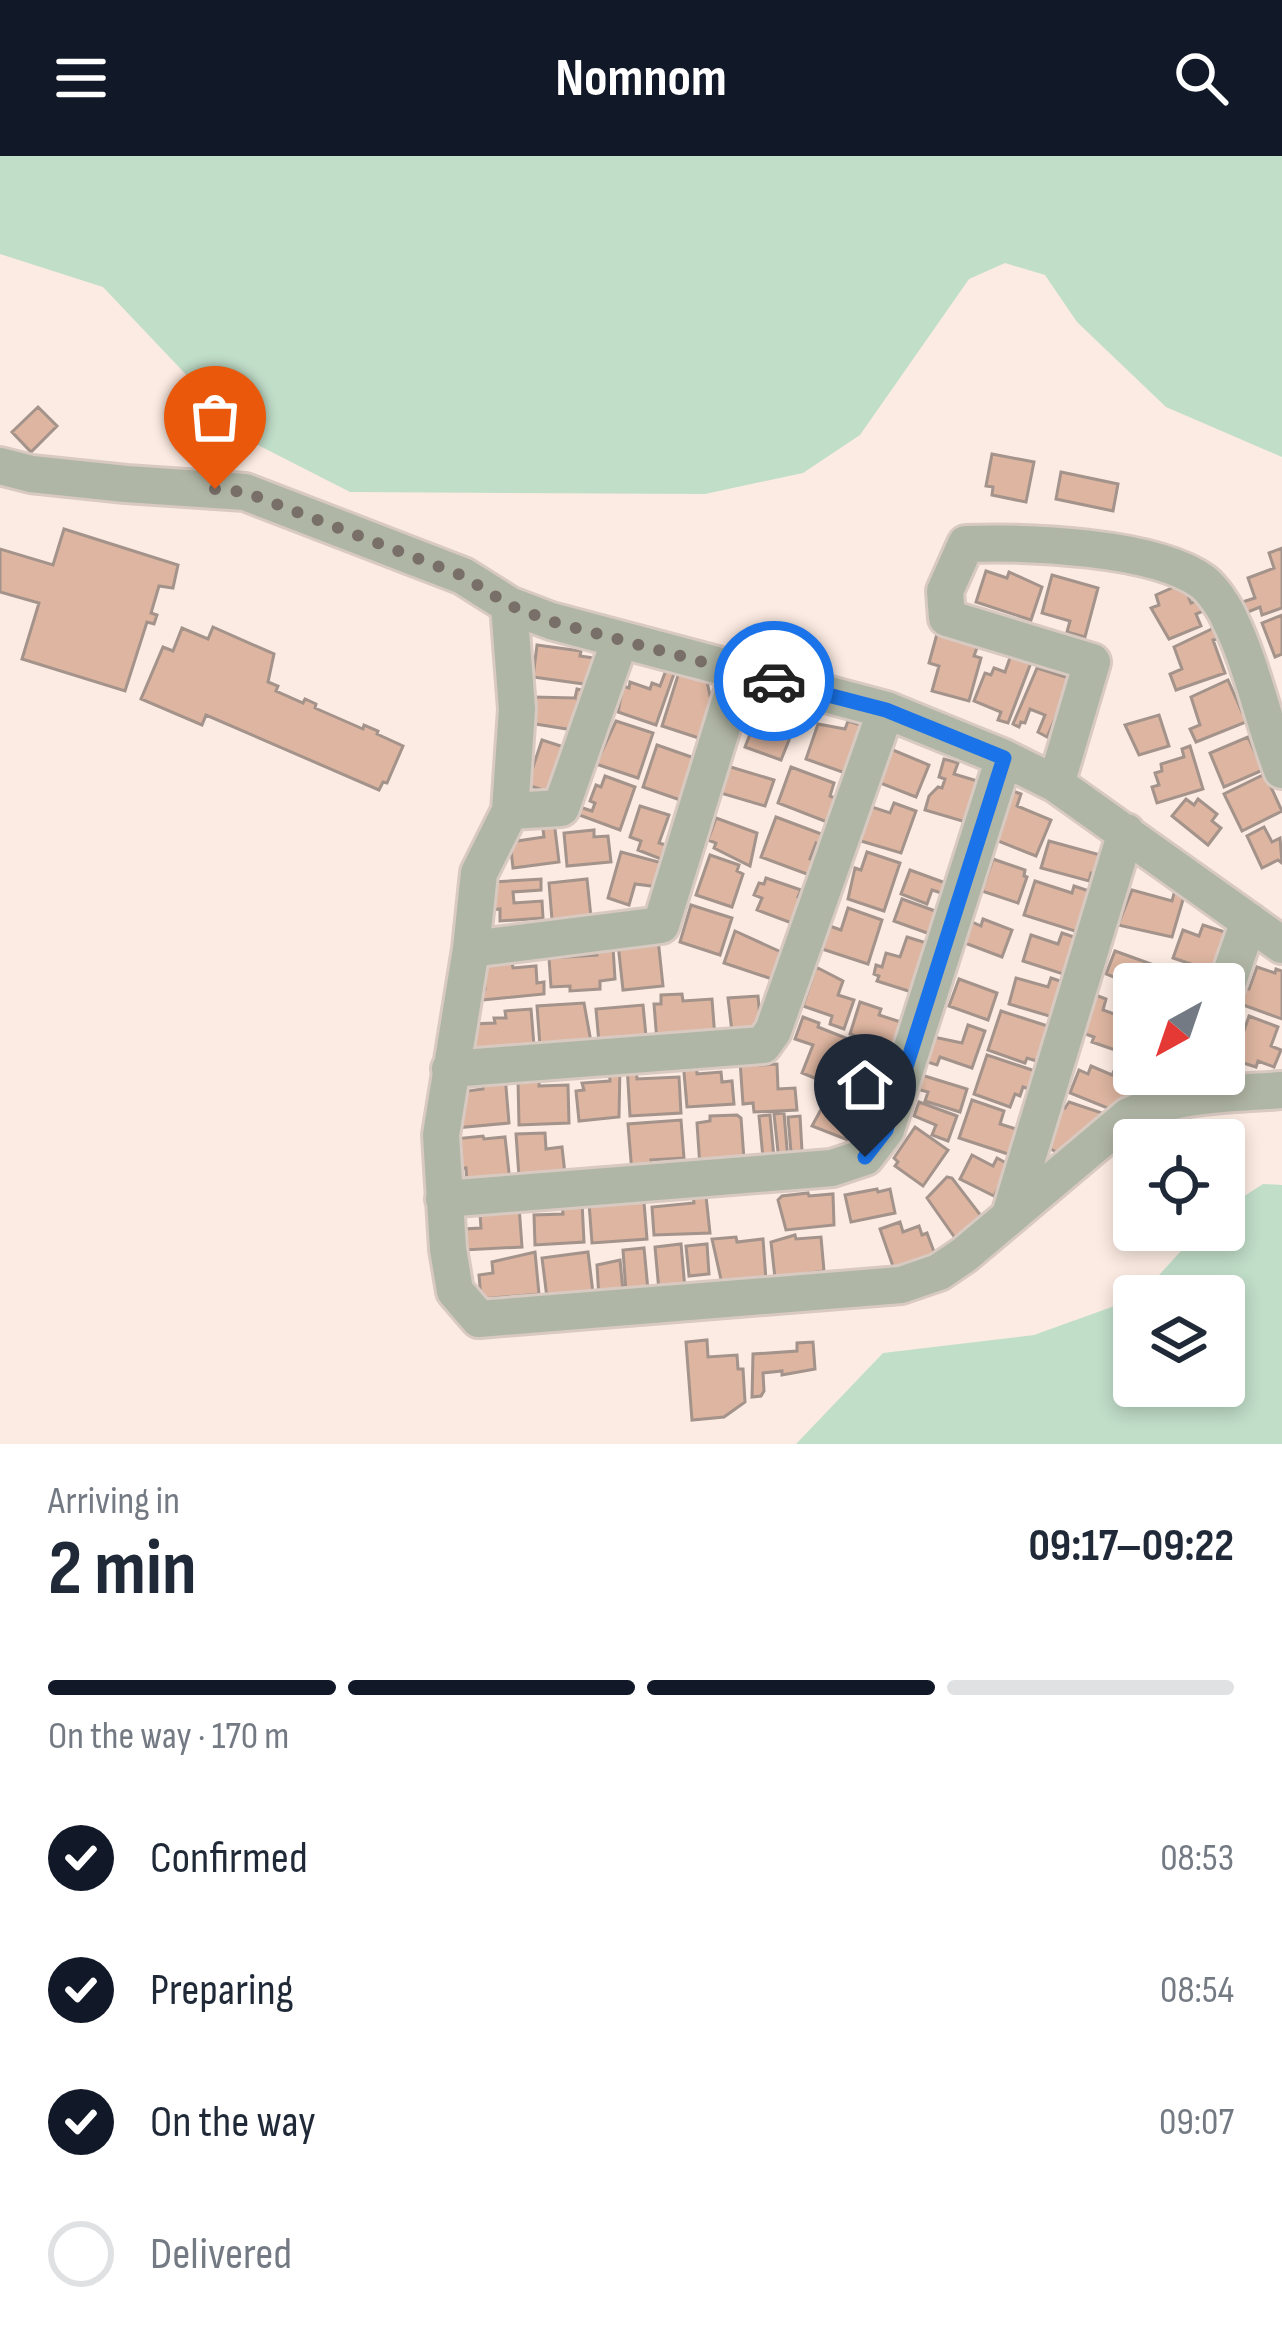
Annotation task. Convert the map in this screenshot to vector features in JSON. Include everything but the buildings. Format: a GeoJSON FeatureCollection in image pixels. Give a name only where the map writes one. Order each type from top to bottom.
{"type":"FeatureCollection","features":[{"type":"Feature","properties":{"kind":"street"},"geometry":{"type":"LineString","coordinates":[[0,466],[31,474],[245,492],[463,576],[509,605],[620,640],[886,710],[1056,784],[1282,945]]}},
{"type":"Feature","properties":{"kind":"street"},"geometry":{"type":"LineString","coordinates":[[1056,784],[1092,662],[947,618],[945,591],[966,544],[1008,542],[1150,559],[1181,569],[1207,585],[1230,619],[1282,770]]}},
{"type":"Feature","properties":{"kind":"street"},"geometry":{"type":"LineString","coordinates":[[509,605],[517,710],[510,811],[479,873],[441,1135],[455,1291],[479,1318],[901,1286],[939,1272],[1129,1116],[1173,1095]]}},
{"type":"Feature","properties":{"kind":"street"},"geometry":{"type":"LineString","coordinates":[[510,811],[561,808],[620,640]]}},
{"type":"Feature","properties":{"kind":"street"},"geometry":{"type":"LineString","coordinates":[[471,949],[661,925],[739,672]]}},
{"type":"Feature","properties":{"kind":"street"},"geometry":{"type":"LineString","coordinates":[[450,1069],[763,1045],[773,1031],[886,710]]}},
{"type":"Feature","properties":{"kind":"street"},"geometry":{"type":"LineString","coordinates":[[444,1199],[832,1168],[865,1157],[886,1130],[1004,758]]}},
{"type":"Feature","properties":{"kind":"street"},"geometry":{"type":"LineString","coordinates":[[1010,1215],[1126,832]]}},
{"type":"Feature","properties":{"kind":"street"},"geometry":{"type":"LineString","coordinates":[[1234,963],[1249,921]]}},
{"type":"Feature","properties":{"kind":"street"},"geometry":{"type":"LineString","coordinates":[[1245,1088],[1282,1090]]}},
{"type":"Feature","properties":{"kind":"green space"},"geometry":{"type":"Polygon","coordinates":[[[0,156],[1282,156],[1282,457],[1166,407],[1077,322],[1045,275],[1005,263],[969,279],[860,435],[803,473],[705,494],[350,492],[248,440],[103,287],[0,254],[0,156]]]}},
{"type":"Feature","properties":{"kind":"green space"},"geometry":{"type":"Polygon","coordinates":[[[1263,1184],[1282,1185],[1282,1444],[796,1444],[883,1353],[1034,1335],[1113,1307],[1113,1407],[1245,1407],[1245,1275],[1159,1275],[1181,1251],[1245,1251],[1245,1196],[1263,1184]]]}},
{"type":"Feature","properties":{"kind":"way so far"},"geometry":{"type":"LineString","coordinates":[[215,489],[245,492],[463,576],[509,605],[550,621],[774,681]]}},
{"type":"Feature","properties":{"kind":"route"},"geometry":{"type":"LineString","coordinates":[[774,681],[886,710],[1004,758],[886,1130],[865,1157]]}}]}
